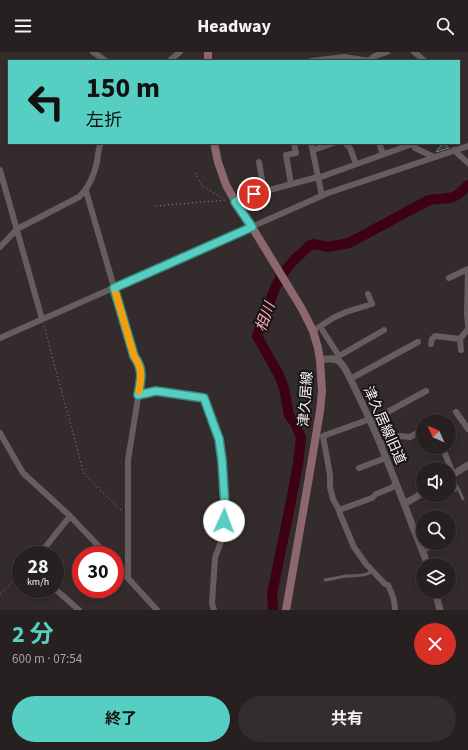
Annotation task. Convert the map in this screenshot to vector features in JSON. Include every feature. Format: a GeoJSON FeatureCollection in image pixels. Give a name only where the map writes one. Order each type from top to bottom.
{"type":"FeatureCollection","features":[{"type":"Feature","properties":{"kind":"main road","name":"津久居線"},"geometry":{"type":"LineString","coordinates":[[213,144],[221,173],[235,202],[284,279],[313,331],[320,360],[322,391],[319,436],[306,495],[286,610]]}},
{"type":"Feature","properties":{"kind":"street"},"geometry":{"type":"LineString","coordinates":[[93,52],[105,60]]}},
{"type":"Feature","properties":{"kind":"street"},"geometry":{"type":"LineString","coordinates":[[170,60],[180,52]]}},
{"type":"Feature","properties":{"kind":"street"},"geometry":{"type":"LineString","coordinates":[[370,60],[375,56],[387,52]]}},
{"type":"Feature","properties":{"kind":"street"},"geometry":{"type":"LineString","coordinates":[[414,52],[424,60]]}},
{"type":"Feature","properties":{"kind":"street"},"geometry":{"type":"LineString","coordinates":[[318,60],[344,57],[363,60]]}},
{"type":"Feature","properties":{"kind":"street"},"geometry":{"type":"LineString","coordinates":[[0,247],[17,229],[80,197],[86,191],[92,179],[99,148],[101,144]]}},
{"type":"Feature","properties":{"kind":"street"},"geometry":{"type":"LineString","coordinates":[[291,184],[286,155],[296,154],[294,144]]}},
{"type":"Feature","properties":{"kind":"street"},"geometry":{"type":"LineString","coordinates":[[311,144],[322,196]]}},
{"type":"Feature","properties":{"kind":"street"},"geometry":{"type":"LineString","coordinates":[[313,150],[331,144]]}},
{"type":"Feature","properties":{"kind":"street"},"geometry":{"type":"LineString","coordinates":[[346,144],[350,148],[356,164]]}},
{"type":"Feature","properties":{"kind":"street"},"geometry":{"type":"LineString","coordinates":[[379,144],[383,154]]}},
{"type":"Feature","properties":{"kind":"street"},"geometry":{"type":"LineString","coordinates":[[235,202],[243,197],[318,177],[412,144],[415,148],[434,157]]}},
{"type":"Feature","properties":{"kind":"street"},"geometry":{"type":"LineString","coordinates":[[0,338],[322,196],[468,146]]}},
{"type":"Feature","properties":{"kind":"street"},"geometry":{"type":"LineString","coordinates":[[454,150],[468,163]]}},
{"type":"Feature","properties":{"kind":"street"},"geometry":{"type":"LineString","coordinates":[[259,162],[264,191]]}},
{"type":"Feature","properties":{"kind":"street"},"geometry":{"type":"LineString","coordinates":[[0,170],[42,320]]}},
{"type":"Feature","properties":{"kind":"street"},"geometry":{"type":"LineString","coordinates":[[86,191],[134,356],[141,367],[141,377],[128,454],[128,578]]}},
{"type":"Feature","properties":{"kind":"street"},"geometry":{"type":"LineString","coordinates":[[449,278],[468,269],[468,325]]}},
{"type":"Feature","properties":{"kind":"street"},"geometry":{"type":"LineString","coordinates":[[313,331],[333,318],[346,312],[372,304],[368,294]]}},
{"type":"Feature","properties":{"kind":"street"},"geometry":{"type":"LineString","coordinates":[[461,345],[468,329]]}},
{"type":"Feature","properties":{"kind":"street"},"geometry":{"type":"LineString","coordinates":[[320,360],[338,357],[384,330]]}},
{"type":"Feature","properties":{"kind":"street"},"geometry":{"type":"LineString","coordinates":[[323,331],[338,357]]}},
{"type":"Feature","properties":{"kind":"street"},"geometry":{"type":"LineString","coordinates":[[431,344],[432,339],[435,336],[461,345],[468,344]]}},
{"type":"Feature","properties":{"kind":"street"},"geometry":{"type":"LineString","coordinates":[[350,379],[418,342]]}},
{"type":"Feature","properties":{"kind":"street","name":"津久居線旧道"},"geometry":{"type":"LineString","coordinates":[[338,357],[370,420],[425,558]]}},
{"type":"Feature","properties":{"kind":"street"},"geometry":{"type":"LineString","coordinates":[[138,395],[156,391],[204,398],[219,439],[225,506],[223,536],[215,558],[212,588],[212,604],[214,610]]}},
{"type":"Feature","properties":{"kind":"street"},"geometry":{"type":"LineString","coordinates":[[395,610],[394,600],[388,585],[385,584],[372,571],[354,547],[333,499],[330,487],[330,475],[319,436],[370,420],[426,391]]}},
{"type":"Feature","properties":{"kind":"street"},"geometry":{"type":"LineString","coordinates":[[456,412],[468,430]]}},
{"type":"Feature","properties":{"kind":"street"},"geometry":{"type":"LineString","coordinates":[[0,433],[23,472],[70,516],[98,546]]}},
{"type":"Feature","properties":{"kind":"street"},"geometry":{"type":"LineString","coordinates":[[381,446],[400,436],[410,437],[416,434]]}},
{"type":"Feature","properties":{"kind":"street"},"geometry":{"type":"LineString","coordinates":[[359,468],[386,458]]}},
{"type":"Feature","properties":{"kind":"street"},"geometry":{"type":"LineString","coordinates":[[456,473],[468,465]]}},
{"type":"Feature","properties":{"kind":"street"},"geometry":{"type":"LineString","coordinates":[[339,510],[372,498],[376,494],[391,488],[396,484]]}},
{"type":"Feature","properties":{"kind":"street"},"geometry":{"type":"LineString","coordinates":[[404,504],[416,497]]}},
{"type":"Feature","properties":{"kind":"street"},"geometry":{"type":"LineString","coordinates":[[46,546],[70,516]]}},
{"type":"Feature","properties":{"kind":"street"},"geometry":{"type":"LineString","coordinates":[[124,574],[157,610]]}},
{"type":"Feature","properties":{"kind":"street"},"geometry":{"type":"LineString","coordinates":[[64,597],[79,610]]}},
{"type":"Feature","properties":{"kind":"street"},"geometry":{"type":"LineString","coordinates":[[437,598],[440,610]]}},
{"type":"Feature","properties":{"kind":"lane"},"geometry":{"type":"LineString","coordinates":[[456,488],[458,488],[463,499]]}},
{"type":"Feature","properties":{"kind":"lane"},"geometry":{"type":"LineString","coordinates":[[423,552],[427,550]]}},
{"type":"Feature","properties":{"kind":"lane"},"geometry":{"type":"LineString","coordinates":[[325,580],[357,576],[372,571]]}},
{"type":"Feature","properties":{"kind":"path"},"geometry":{"type":"LineString","coordinates":[[195,173],[202,186],[224,199],[235,202]]}},
{"type":"Feature","properties":{"kind":"path"},"geometry":{"type":"LineString","coordinates":[[156,206],[224,199]]}},
{"type":"Feature","properties":{"kind":"path"},"geometry":{"type":"LineString","coordinates":[[42,320],[84,474],[128,517]]}},
{"type":"Feature","properties":{"kind":"path"},"geometry":{"type":"LineString","coordinates":[[0,594],[12,582]]}},
{"type":"Feature","properties":{"kind":"building"},"geometry":{"type":"Polygon","coordinates":[[[442,144],[449,148],[436,152],[442,144]]]}},
{"type":"Feature","properties":{"kind":"waterway","name":"相川"},"geometry":{"type":"LineString","coordinates":[[273,610],[272,594],[298,464],[301,438],[295,423],[289,415],[284,388],[279,375],[257,336],[275,288],[281,276],[293,261],[309,246],[314,244],[328,247],[349,243],[429,200],[457,195],[468,185]]}},
{"type":"Feature","properties":{"kind":"slow traffic"},"geometry":{"type":"LineString","coordinates":[[116,294],[134,356],[141,367],[142,372],[139,391]]}},
{"type":"Feature","properties":{"kind":"route"},"geometry":{"type":"LineString","coordinates":[[224,521],[225,506],[219,439],[204,398],[156,391],[138,395],[142,372],[141,367],[134,356],[114,288],[252,227],[235,202],[243,197],[254,194]]}}]}
